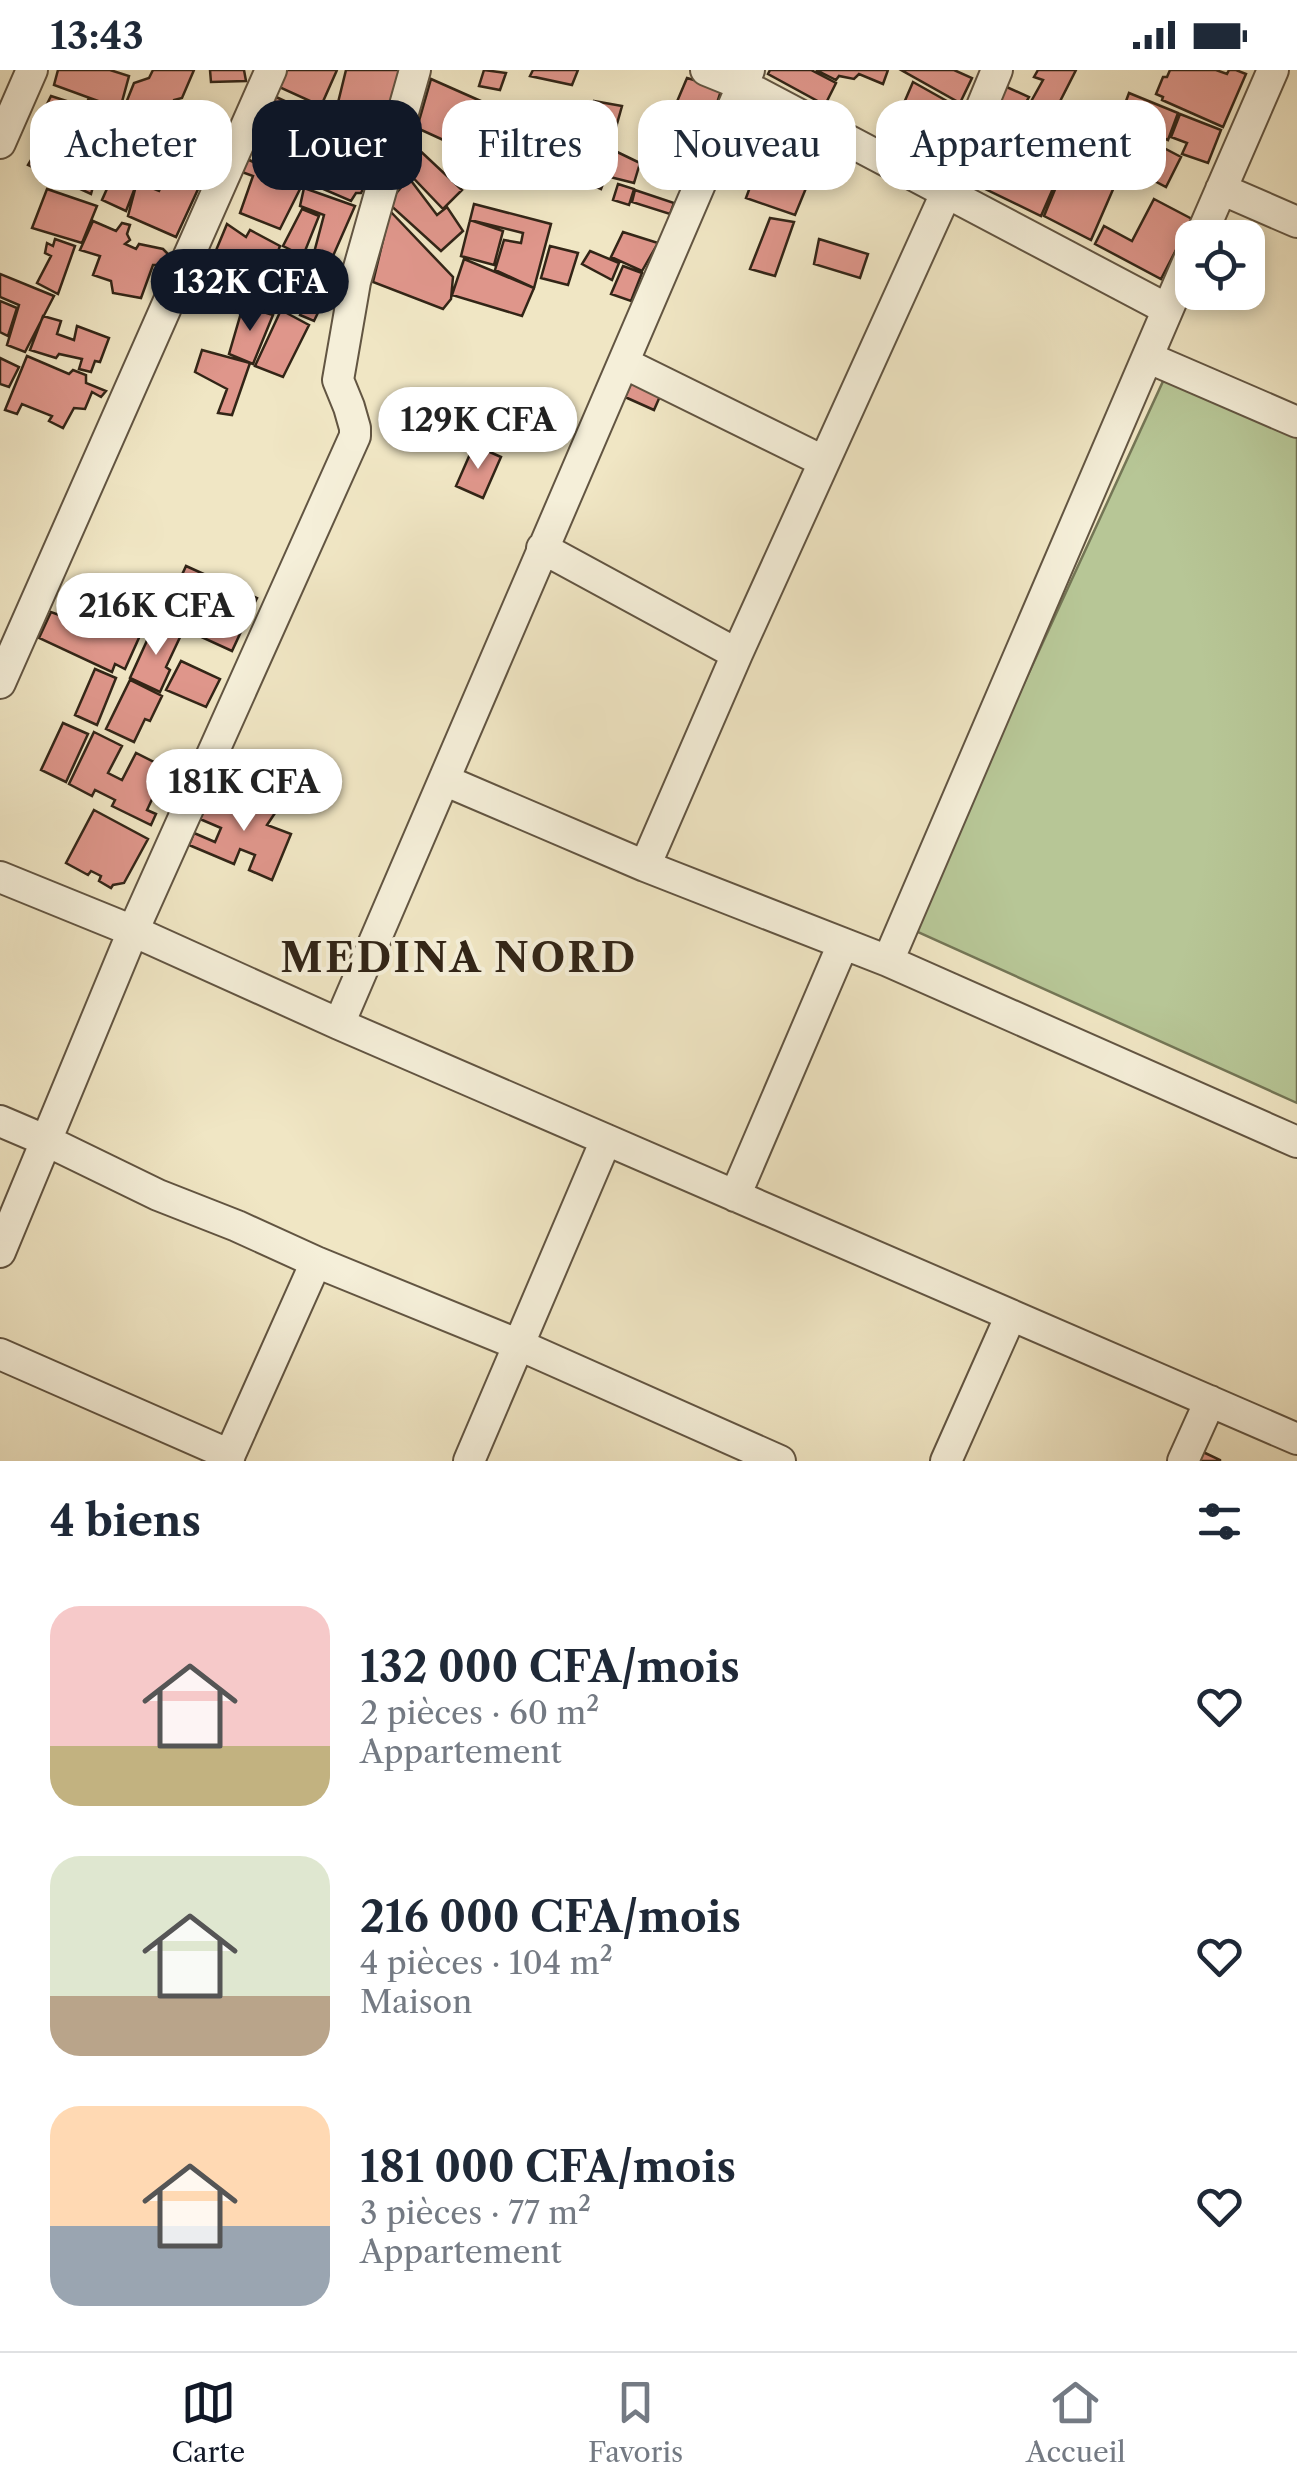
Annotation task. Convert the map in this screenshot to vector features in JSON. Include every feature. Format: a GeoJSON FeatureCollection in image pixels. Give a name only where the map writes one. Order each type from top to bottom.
{"type":"FeatureCollection","features":[{"type":"Feature","properties":{"kind":"street"},"geometry":{"type":"LineString","coordinates":[[0,143],[32,70]]}},
{"type":"Feature","properties":{"kind":"street"},"geometry":{"type":"LineString","coordinates":[[0,683],[271,70]]}},
{"type":"Feature","properties":{"kind":"street"},"geometry":{"type":"LineString","coordinates":[[0,1252],[132,931],[355,436],[338,380],[356,282],[415,70]]}},
{"type":"Feature","properties":{"kind":"street"},"geometry":{"type":"LineString","coordinates":[[706,70],[746,78],[1168,309]]}},
{"type":"Feature","properties":{"kind":"street"},"geometry":{"type":"LineString","coordinates":[[645,866],[947,191],[997,70]]}},
{"type":"Feature","properties":{"kind":"street"},"geometry":{"type":"LineString","coordinates":[[1208,220],[1273,70]]}},
{"type":"Feature","properties":{"kind":"street"},"geometry":{"type":"LineString","coordinates":[[338,1024],[746,78]]}},
{"type":"Feature","properties":{"kind":"street"},"geometry":{"type":"LineString","coordinates":[[1222,189],[1297,222]]}},
{"type":"Feature","properties":{"kind":"street"},"geometry":{"type":"LineString","coordinates":[[888,960],[1175,293]]}},
{"type":"Feature","properties":{"kind":"street"},"geometry":{"type":"LineString","coordinates":[[1148,358],[1297,422]]}},
{"type":"Feature","properties":{"kind":"street"},"geometry":{"type":"LineString","coordinates":[[624,363],[823,462]]}},
{"type":"Feature","properties":{"kind":"street"},"geometry":{"type":"LineString","coordinates":[[542,548],[737,654]]}},
{"type":"Feature","properties":{"kind":"street"},"geometry":{"type":"LineString","coordinates":[[444,780],[645,866],[888,960],[1297,1142]]}},
{"type":"Feature","properties":{"kind":"street"},"geometry":{"type":"LineString","coordinates":[[0,876],[1297,1439]]}},
{"type":"Feature","properties":{"kind":"street"},"geometry":{"type":"LineString","coordinates":[[735,1196],[843,944]]}},
{"type":"Feature","properties":{"kind":"street"},"geometry":{"type":"LineString","coordinates":[[0,1122],[158,1195],[517,1344],[780,1461]]}},
{"type":"Feature","properties":{"kind":"street"},"geometry":{"type":"LineString","coordinates":[[469,1461],[606,1140]]}},
{"type":"Feature","properties":{"kind":"street"},"geometry":{"type":"LineString","coordinates":[[0,1354],[228,1458],[316,1262]]}},
{"type":"Feature","properties":{"kind":"street"},"geometry":{"type":"LineString","coordinates":[[946,1461],[1011,1316]]}},
{"type":"Feature","properties":{"kind":"street"},"geometry":{"type":"LineString","coordinates":[[1183,1461],[1210,1401]]}},
{"type":"Feature","properties":{"kind":"green space"},"geometry":{"type":"Polygon","coordinates":[[[1165,377],[1297,437],[1297,1103],[911,929],[1165,377]]]}},
{"type":"Feature","properties":{"kind":"building"},"geometry":{"type":"Polygon","coordinates":[[[58,70],[110,70],[129,76],[122,100],[95,100],[54,85],[58,70]]]}},
{"type":"Feature","properties":{"kind":"building"},"geometry":{"type":"Polygon","coordinates":[[[153,70],[194,70],[182,98],[127,100],[134,83],[149,78],[153,70]]]}},
{"type":"Feature","properties":{"kind":"building"},"geometry":{"type":"Polygon","coordinates":[[[210,70],[244,70],[246,81],[211,82],[210,70]]]}},
{"type":"Feature","properties":{"kind":"building"},"geometry":{"type":"Polygon","coordinates":[[[287,70],[337,70],[324,100],[308,100],[279,87],[287,70]]]}},
{"type":"Feature","properties":{"kind":"building"},"geometry":{"type":"Polygon","coordinates":[[[346,70],[409,70],[399,100],[339,100],[346,70]]]}},
{"type":"Feature","properties":{"kind":"building"},"geometry":{"type":"Polygon","coordinates":[[[484,70],[506,73],[500,90],[479,86],[484,70]]]}},
{"type":"Feature","properties":{"kind":"building"},"geometry":{"type":"Polygon","coordinates":[[[533,70],[578,70],[572,85],[530,76],[533,70]]]}},
{"type":"Feature","properties":{"kind":"building"},"geometry":{"type":"Polygon","coordinates":[[[770,70],[811,70],[836,83],[828,100],[816,100],[768,74],[770,70]]]}},
{"type":"Feature","properties":{"kind":"building"},"geometry":{"type":"Polygon","coordinates":[[[816,70],[888,70],[883,84],[859,74],[854,79],[839,76],[836,80],[816,70]]]}},
{"type":"Feature","properties":{"kind":"building"},"geometry":{"type":"Polygon","coordinates":[[[901,70],[954,70],[972,78],[961,100],[955,100],[901,70]]]}},
{"type":"Feature","properties":{"kind":"building"},"geometry":{"type":"Polygon","coordinates":[[[1038,70],[1076,70],[1061,100],[1032,100],[1043,80],[1034,77],[1038,70]]]}},
{"type":"Feature","properties":{"kind":"building"},"geometry":{"type":"Polygon","coordinates":[[[1170,70],[1216,70],[1227,74],[1236,70],[1246,74],[1223,127],[1162,100],[1156,94],[1163,77],[1170,70]]]}},
{"type":"Feature","properties":{"kind":"building"},"geometry":{"type":"Polygon","coordinates":[[[687,78],[722,88],[718,100],[678,100],[687,78]]]}},
{"type":"Feature","properties":{"kind":"building"},"geometry":{"type":"Polygon","coordinates":[[[431,79],[478,100],[442,100],[442,139],[422,130],[422,110],[431,79]]]}},
{"type":"Feature","properties":{"kind":"building"},"geometry":{"type":"Polygon","coordinates":[[[913,82],[945,100],[905,100],[913,82]]]}},
{"type":"Feature","properties":{"kind":"building"},"geometry":{"type":"Polygon","coordinates":[[[1000,84],[1029,97],[1027,100],[994,100],[1000,84]]]}},
{"type":"Feature","properties":{"kind":"building"},"geometry":{"type":"Polygon","coordinates":[[[1129,93],[1146,100],[1126,100],[1129,93]]]}},
{"type":"Feature","properties":{"kind":"building"},"geometry":{"type":"Polygon","coordinates":[[[1166,108],[1178,113],[1166,139],[1166,108]]]}},
{"type":"Feature","properties":{"kind":"building"},"geometry":{"type":"Polygon","coordinates":[[[1180,114],[1221,130],[1208,163],[1182,154],[1187,143],[1171,137],[1180,114]]]}},
{"type":"Feature","properties":{"kind":"building"},"geometry":{"type":"Polygon","coordinates":[[[1166,149],[1181,157],[1166,187],[1166,149]]]}},
{"type":"Feature","properties":{"kind":"building"},"geometry":{"type":"Polygon","coordinates":[[[618,152],[638,162],[634,183],[618,179],[618,152]]]}},
{"type":"Feature","properties":{"kind":"building"},"geometry":{"type":"Polygon","coordinates":[[[422,153],[442,171],[442,190],[462,190],[443,209],[422,187],[422,153]]]}},
{"type":"Feature","properties":{"kind":"building"},"geometry":{"type":"Polygon","coordinates":[[[247,159],[252,161],[252,176],[242,172],[247,159]]]}},
{"type":"Feature","properties":{"kind":"building"},"geometry":{"type":"Polygon","coordinates":[[[252,179],[252,190],[300,190],[280,229],[240,213],[252,179]]]}},
{"type":"Feature","properties":{"kind":"building"},"geometry":{"type":"Polygon","coordinates":[[[618,184],[634,189],[629,205],[613,200],[618,184]]]}},
{"type":"Feature","properties":{"kind":"building"},"geometry":{"type":"Polygon","coordinates":[[[47,190],[97,206],[82,243],[32,228],[47,190]]]}},
{"type":"Feature","properties":{"kind":"building"},"geometry":{"type":"Polygon","coordinates":[[[106,190],[134,190],[126,211],[102,200],[106,190]]]}},
{"type":"Feature","properties":{"kind":"building"},"geometry":{"type":"Polygon","coordinates":[[[135,190],[198,190],[176,237],[128,216],[135,190]]]}},
{"type":"Feature","properties":{"kind":"building"},"geometry":{"type":"Polygon","coordinates":[[[304,190],[310,190],[355,206],[333,256],[315,249],[324,215],[300,206],[304,190]]]}},
{"type":"Feature","properties":{"kind":"building"},"geometry":{"type":"Polygon","coordinates":[[[326,190],[362,190],[351,201],[326,190]]]}},
{"type":"Feature","properties":{"kind":"building"},"geometry":{"type":"Polygon","coordinates":[[[399,190],[418,190],[437,215],[447,207],[463,231],[441,251],[388,203],[399,190]]]}},
{"type":"Feature","properties":{"kind":"building"},"geometry":{"type":"Polygon","coordinates":[[[635,190],[674,203],[670,214],[632,202],[635,190]]]}},
{"type":"Feature","properties":{"kind":"building"},"geometry":{"type":"Polygon","coordinates":[[[749,190],[805,190],[795,215],[746,198],[749,190]]]}},
{"type":"Feature","properties":{"kind":"building"},"geometry":{"type":"Polygon","coordinates":[[[987,190],[1052,190],[1041,216],[987,190]]]}},
{"type":"Feature","properties":{"kind":"building"},"geometry":{"type":"Polygon","coordinates":[[[1055,190],[1113,190],[1091,240],[1044,216],[1055,190]]]}},
{"type":"Feature","properties":{"kind":"building"},"geometry":{"type":"Polygon","coordinates":[[[1154,199],[1192,219],[1175,220],[1175,252],[1161,279],[1095,244],[1104,226],[1132,241],[1154,199]]]}},
{"type":"Feature","properties":{"kind":"building"},"geometry":{"type":"Polygon","coordinates":[[[474,204],[551,224],[534,288],[495,270],[504,240],[521,243],[523,233],[470,220],[474,204]]]}},
{"type":"Feature","properties":{"kind":"building"},"geometry":{"type":"Polygon","coordinates":[[[302,209],[319,216],[303,256],[283,246],[302,209]]]}},
{"type":"Feature","properties":{"kind":"building"},"geometry":{"type":"Polygon","coordinates":[[[390,211],[453,277],[451,299],[443,309],[373,282],[390,211]]]}},
{"type":"Feature","properties":{"kind":"building"},"geometry":{"type":"Polygon","coordinates":[[[770,218],[794,222],[775,276],[750,269],[770,218]]]}},
{"type":"Feature","properties":{"kind":"building"},"geometry":{"type":"Polygon","coordinates":[[[470,220],[503,231],[494,265],[461,256],[470,220]]]}},
{"type":"Feature","properties":{"kind":"building"},"geometry":{"type":"Polygon","coordinates":[[[93,221],[116,231],[122,223],[130,225],[130,240],[125,244],[136,249],[139,244],[163,249],[169,255],[168,262],[153,265],[141,298],[113,293],[111,281],[93,275],[100,256],[80,250],[93,221]]]}},
{"type":"Feature","properties":{"kind":"building"},"geometry":{"type":"Polygon","coordinates":[[[227,224],[246,237],[250,230],[280,246],[265,285],[219,266],[215,277],[196,268],[200,254],[212,260],[227,224]]]}},
{"type":"Feature","properties":{"kind":"building"},"geometry":{"type":"Polygon","coordinates":[[[623,232],[658,243],[642,271],[611,257],[623,232]]]}},
{"type":"Feature","properties":{"kind":"building"},"geometry":{"type":"Polygon","coordinates":[[[55,239],[75,246],[58,294],[37,283],[51,256],[45,253],[47,243],[53,246],[55,239]]]}},
{"type":"Feature","properties":{"kind":"building"},"geometry":{"type":"Polygon","coordinates":[[[819,239],[868,254],[860,278],[814,264],[819,239]]]}},
{"type":"Feature","properties":{"kind":"building"},"geometry":{"type":"Polygon","coordinates":[[[550,246],[578,253],[568,285],[541,278],[550,246]]]}},
{"type":"Feature","properties":{"kind":"building"},"geometry":{"type":"Polygon","coordinates":[[[590,251],[619,263],[612,280],[582,264],[590,251]]]}},
{"type":"Feature","properties":{"kind":"building"},"geometry":{"type":"Polygon","coordinates":[[[286,255],[339,278],[314,321],[300,315],[306,300],[288,292],[281,310],[267,300],[286,255]]]}},
{"type":"Feature","properties":{"kind":"building"},"geometry":{"type":"Polygon","coordinates":[[[464,259],[534,288],[522,316],[452,295],[464,259]]]}},
{"type":"Feature","properties":{"kind":"building"},"geometry":{"type":"Polygon","coordinates":[[[623,266],[642,273],[631,301],[611,294],[623,266]]]}},
{"type":"Feature","properties":{"kind":"building"},"geometry":{"type":"Polygon","coordinates":[[[0,274],[54,296],[25,352],[7,345],[19,305],[0,297],[0,274]]]}},
{"type":"Feature","properties":{"kind":"building"},"geometry":{"type":"Polygon","coordinates":[[[194,280],[216,287],[221,280],[231,288],[224,308],[184,294],[194,280]]]}},
{"type":"Feature","properties":{"kind":"building"},"geometry":{"type":"Polygon","coordinates":[[[0,301],[17,308],[8,336],[0,332],[0,301]]]}},
{"type":"Feature","properties":{"kind":"building"},"geometry":{"type":"Polygon","coordinates":[[[243,306],[273,315],[253,364],[229,354],[243,306]]]}},
{"type":"Feature","properties":{"kind":"building"},"geometry":{"type":"Polygon","coordinates":[[[281,310],[309,325],[283,377],[255,366],[281,310]]]}},
{"type":"Feature","properties":{"kind":"building"},"geometry":{"type":"Polygon","coordinates":[[[43,316],[61,321],[57,334],[74,340],[77,326],[109,338],[100,362],[95,361],[91,372],[79,369],[82,359],[59,354],[56,358],[30,350],[43,316]]]}},
{"type":"Feature","properties":{"kind":"building"},"geometry":{"type":"Polygon","coordinates":[[[202,350],[250,363],[232,415],[218,413],[227,389],[195,372],[202,350]]]}},
{"type":"Feature","properties":{"kind":"building"},"geometry":{"type":"Polygon","coordinates":[[[27,356],[69,374],[73,370],[86,375],[86,383],[106,391],[101,397],[92,392],[85,409],[74,408],[63,428],[49,421],[52,416],[22,404],[17,414],[5,410],[27,356]]]}},
{"type":"Feature","properties":{"kind":"building"},"geometry":{"type":"Polygon","coordinates":[[[0,358],[19,367],[9,387],[0,384],[0,358]]]}},
{"type":"Feature","properties":{"kind":"building"},"geometry":{"type":"Polygon","coordinates":[[[632,381],[661,394],[654,410],[625,397],[632,381]]]}},
{"type":"Feature","properties":{"kind":"building"},"geometry":{"type":"Polygon","coordinates":[[[474,445],[501,457],[483,498],[456,486],[474,445]]]}},
{"type":"Feature","properties":{"kind":"building"},"geometry":{"type":"Polygon","coordinates":[[[186,566],[257,598],[252,608],[211,589],[204,604],[245,623],[232,651],[162,619],[186,566]]]}},
{"type":"Feature","properties":{"kind":"building"},"geometry":{"type":"Polygon","coordinates":[[[73,586],[113,605],[109,616],[142,631],[125,669],[115,664],[112,672],[39,638],[51,612],[59,615],[73,586]]]}},
{"type":"Feature","properties":{"kind":"building"},"geometry":{"type":"Polygon","coordinates":[[[155,623],[181,635],[166,667],[170,670],[160,692],[130,678],[155,623]]]}},
{"type":"Feature","properties":{"kind":"building"},"geometry":{"type":"Polygon","coordinates":[[[181,661],[220,679],[206,707],[166,690],[181,661]]]}},
{"type":"Feature","properties":{"kind":"building"},"geometry":{"type":"Polygon","coordinates":[[[95,669],[116,678],[97,725],[75,715],[95,669]]]}},
{"type":"Feature","properties":{"kind":"building"},"geometry":{"type":"Polygon","coordinates":[[[130,680],[162,696],[134,742],[106,729],[130,680]]]}},
{"type":"Feature","properties":{"kind":"building"},"geometry":{"type":"Polygon","coordinates":[[[63,723],[88,734],[66,782],[41,770],[63,723]]]}},
{"type":"Feature","properties":{"kind":"building"},"geometry":{"type":"Polygon","coordinates":[[[94,732],[122,746],[108,773],[122,780],[136,753],[176,773],[163,800],[154,795],[147,810],[156,814],[151,825],[112,806],[115,800],[95,790],[92,796],[69,784],[94,732]]]}},
{"type":"Feature","properties":{"kind":"building"},"geometry":{"type":"Polygon","coordinates":[[[232,789],[277,810],[267,825],[291,834],[272,880],[249,870],[255,855],[240,849],[234,864],[189,845],[194,833],[215,842],[221,828],[200,819],[208,801],[224,807],[232,789]]]}},
{"type":"Feature","properties":{"kind":"building"},"geometry":{"type":"Polygon","coordinates":[[[94,810],[148,839],[124,883],[111,888],[99,881],[101,876],[91,871],[88,875],[66,863],[94,810]]]}},
{"type":"Feature","properties":{"kind":"building"},"geometry":{"type":"Polygon","coordinates":[[[1203,1452],[1220,1460],[1220,1461],[1199,1461],[1203,1452]]]}},
{"type":"Feature","properties":{"kind":"district","name":"MEDINA NORD"},"geometry":{"type":"Point","coordinates":[459,958]}}]}
